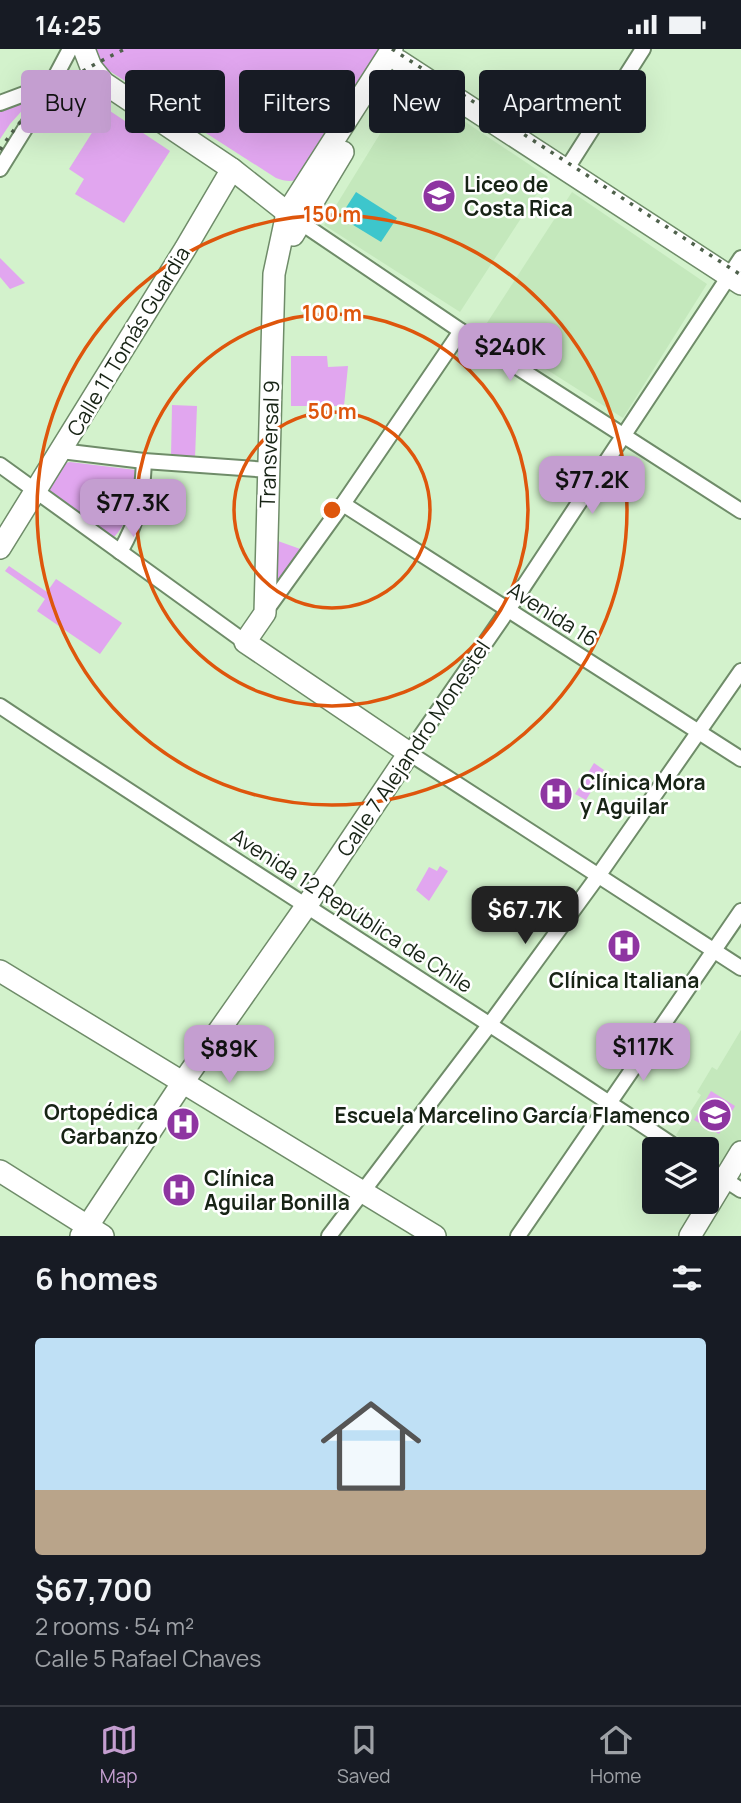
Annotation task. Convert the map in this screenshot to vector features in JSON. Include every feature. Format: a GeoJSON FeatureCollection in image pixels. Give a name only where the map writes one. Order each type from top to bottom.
{"type":"FeatureCollection","features":[{"type":"Feature","properties":{"kind":"street"},"geometry":{"type":"LineString","coordinates":[[58,70],[69,49]]}},
{"type":"Feature","properties":{"kind":"street"},"geometry":{"type":"LineString","coordinates":[[84,49],[93,70]]}},
{"type":"Feature","properties":{"kind":"street"},"geometry":{"type":"LineString","coordinates":[[566,170],[643,49]]}},
{"type":"Feature","properties":{"kind":"street"},"geometry":{"type":"LineString","coordinates":[[397,53],[566,170],[735,280]]}},
{"type":"Feature","properties":{"kind":"street","name":"Transversal 9"},"geometry":{"type":"LineString","coordinates":[[265,613],[274,274],[293,218],[397,53]]}},
{"type":"Feature","properties":{"kind":"street"},"geometry":{"type":"LineString","coordinates":[[111,88],[232,169],[293,218],[461,331],[741,510]]}},
{"type":"Feature","properties":{"kind":"street"},"geometry":{"type":"LineString","coordinates":[[0,103],[21,95]]}},
{"type":"Feature","properties":{"kind":"street"},"geometry":{"type":"LineString","coordinates":[[0,169],[22,133]]}},
{"type":"Feature","properties":{"kind":"street","name":"Calle 11 Tomás Guardia"},"geometry":{"type":"LineString","coordinates":[[0,548],[232,169]]}},
{"type":"Feature","properties":{"kind":"street","name":"Calle 7 Alejandro Monestel"},"geometry":{"type":"LineString","coordinates":[[91,1233],[183,1082],[307,905],[624,436],[735,280],[741,258]]}},
{"type":"Feature","properties":{"kind":"street"},"geometry":{"type":"LineString","coordinates":[[245,642],[461,331]]}},
{"type":"Feature","properties":{"kind":"street"},"geometry":{"type":"LineString","coordinates":[[61,451],[144,461],[269,470]]}},
{"type":"Feature","properties":{"kind":"street"},"geometry":{"type":"LineString","coordinates":[[120,552],[132,531],[140,508],[144,461]]}},
{"type":"Feature","properties":{"kind":"street"},"geometry":{"type":"LineString","coordinates":[[0,465],[245,642],[410,753],[741,968]]}},
{"type":"Feature","properties":{"kind":"street","name":"Avenida 16"},"geometry":{"type":"LineString","coordinates":[[343,504],[741,759]]}},
{"type":"Feature","properties":{"kind":"street"},"geometry":{"type":"LineString","coordinates":[[329,1236],[598,876],[741,671]]}},
{"type":"Feature","properties":{"kind":"street","name":"Avenida 12 República de Chile"},"geometry":{"type":"LineString","coordinates":[[0,706],[661,1137]]}},
{"type":"Feature","properties":{"kind":"street"},"geometry":{"type":"LineString","coordinates":[[518,1236],[741,911]]}},
{"type":"Feature","properties":{"kind":"street"},"geometry":{"type":"LineString","coordinates":[[0,971],[435,1236]]}},
{"type":"Feature","properties":{"kind":"street"},"geometry":{"type":"LineString","coordinates":[[690,1236],[741,1151]]}},
{"type":"Feature","properties":{"kind":"street"},"geometry":{"type":"LineString","coordinates":[[0,1171],[91,1233]]}},
{"type":"Feature","properties":{"kind":"shaded area"},"geometry":{"type":"Polygon","coordinates":[[[89,49],[387,49],[373,70],[369,70],[369,77],[355,98],[355,70],[239,70],[239,133],[333,133],[304,177],[290,181],[276,178],[206,133],[225,133],[225,70],[125,70],[125,81],[94,61],[89,49]]]}},
{"type":"Feature","properties":{"kind":"shaded area"},"geometry":{"type":"Polygon","coordinates":[[[21,102],[21,112],[0,139],[0,110],[21,102]]]}},
{"type":"Feature","properties":{"kind":"shaded area"},"geometry":{"type":"Polygon","coordinates":[[[111,112],[125,121],[125,133],[143,133],[170,151],[124,223],[75,194],[84,179],[69,169],[92,133],[111,133],[111,112]]]}},
{"type":"Feature","properties":{"kind":"shaded area","name":"Liceo de Costa Rica"},"geometry":{"type":"Polygon","coordinates":[[[465,122],[548,177],[460,312],[324,225],[381,133],[465,133],[465,122]]]}},
{"type":"Feature","properties":{"kind":"shaded area","name":"Liceo de Costa Rica"},"geometry":{"type":"Polygon","coordinates":[[[572,192],[707,284],[623,418],[483,329],[572,192]]]}},
{"type":"Feature","properties":{"kind":"shaded area"},"geometry":{"type":"Polygon","coordinates":[[[0,258],[25,283],[10,289],[0,277],[0,258]]]}},
{"type":"Feature","properties":{"kind":"shaded area"},"geometry":{"type":"Polygon","coordinates":[[[291,356],[327,356],[328,367],[348,366],[344,406],[291,406],[291,356]]]}},
{"type":"Feature","properties":{"kind":"shaded area"},"geometry":{"type":"Polygon","coordinates":[[[172,405],[197,406],[195,458],[171,457],[172,405]]]}},
{"type":"Feature","properties":{"kind":"shaded area"},"geometry":{"type":"Polygon","coordinates":[[[70,462],[136,470],[128,514],[114,537],[45,490],[59,464],[70,462]]]}},
{"type":"Feature","properties":{"kind":"shaded area"},"geometry":{"type":"Polygon","coordinates":[[[278,541],[303,550],[273,595],[278,541]]]}},
{"type":"Feature","properties":{"kind":"shaded area"},"geometry":{"type":"Polygon","coordinates":[[[9,566],[47,592],[56,579],[122,623],[100,654],[37,611],[45,599],[5,571],[9,566]]]}},
{"type":"Feature","properties":{"kind":"shaded area"},"geometry":{"type":"Polygon","coordinates":[[[594,763],[604,770],[586,800],[575,794],[594,763]]]}},
{"type":"Feature","properties":{"kind":"shaded area"},"geometry":{"type":"Polygon","coordinates":[[[440,866],[448,871],[429,901],[416,890],[429,867],[437,871],[440,866]]]}},
{"type":"Feature","properties":{"kind":"shaded area","name":"Escuela Marcelino García Flamenco"},"geometry":{"type":"Polygon","coordinates":[[[741,1030],[741,1141],[726,1166],[719,1162],[719,1137],[676,1135],[701,1095],[697,1092],[712,1067],[717,1070],[741,1030]]]}},
{"type":"Feature","properties":{"kind":"shaded area"},"geometry":{"type":"Polygon","coordinates":[[[711,1091],[735,1106],[719,1134],[694,1120],[711,1091]]]}},
{"type":"Feature","properties":{"kind":"water"},"geometry":{"type":"Polygon","coordinates":[[[356,192],[397,218],[381,242],[340,217],[356,192]]]}},
{"type":"Feature","properties":{"kind":"railway"},"geometry":{"type":"LineString","coordinates":[[0,150],[39,102],[70,79],[125,49]]}},
{"type":"Feature","properties":{"kind":"railway"},"geometry":{"type":"LineString","coordinates":[[392,49],[741,275]]}},
{"type":"Feature","properties":{"kind":"place","name":"Liceo de Costa Rica"},"geometry":{"type":"Point","coordinates":[439,196]}},
{"type":"Feature","properties":{"kind":"place","name":"Clínica Mora y Aguilar"},"geometry":{"type":"Point","coordinates":[556,794]}},
{"type":"Feature","properties":{"kind":"place","name":"Clínica Italiana"},"geometry":{"type":"Point","coordinates":[624,946]}},
{"type":"Feature","properties":{"kind":"place","name":"Escuela Marcelino García Flamenco"},"geometry":{"type":"Point","coordinates":[715,1115]}},
{"type":"Feature","properties":{"kind":"place","name":"Ortopédica Garbanzo"},"geometry":{"type":"Point","coordinates":[183,1124]}},
{"type":"Feature","properties":{"kind":"place","name":"Clínica Aguilar Bonilla"},"geometry":{"type":"Point","coordinates":[179,1190]}}]}
